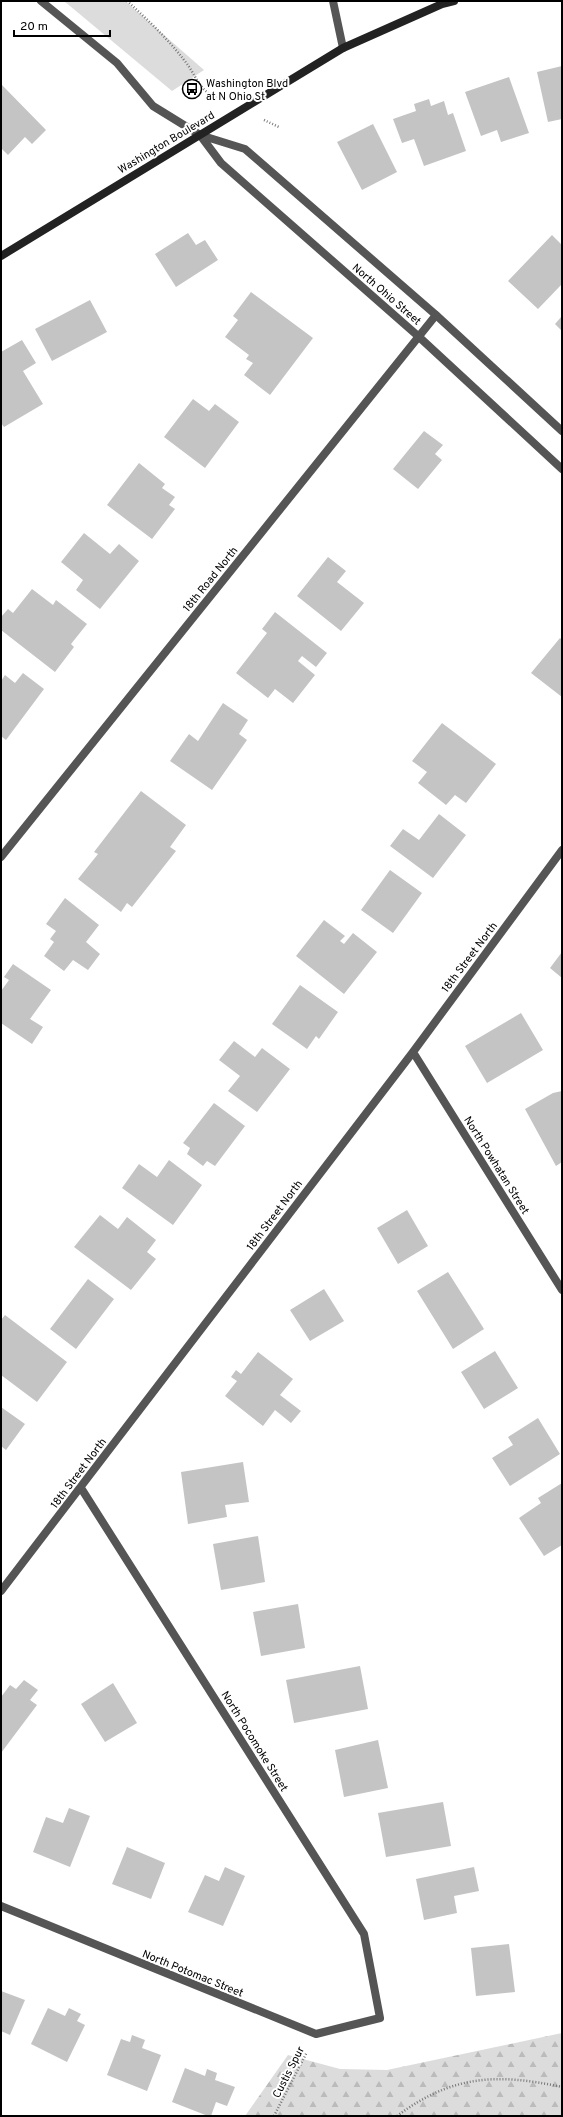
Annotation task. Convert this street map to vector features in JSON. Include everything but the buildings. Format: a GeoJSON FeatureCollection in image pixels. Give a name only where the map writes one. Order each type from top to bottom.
{"type":"FeatureCollection","features":[{"type":"Feature","properties":{"kind":"main road","name":"Washington Boulevard"},"geometry":{"type":"LineString","coordinates":[[1,256],[343,48],[442,4],[454,1]]}},
{"type":"Feature","properties":{"kind":"street","name":"North Ohio Street"},"geometry":{"type":"LineString","coordinates":[[41,1],[117,63],[153,106],[200,135],[245,149],[436,315],[562,431]]}},
{"type":"Feature","properties":{"kind":"street"},"geometry":{"type":"LineString","coordinates":[[333,1],[343,48]]}},
{"type":"Feature","properties":{"kind":"street","name":"North Ohio Street"},"geometry":{"type":"LineString","coordinates":[[200,135],[221,163],[418,336],[562,469]]}},
{"type":"Feature","properties":{"kind":"street","name":"18th Road North"},"geometry":{"type":"LineString","coordinates":[[1,857],[436,315]]}},
{"type":"Feature","properties":{"kind":"street","name":"18th Street North"},"geometry":{"type":"LineString","coordinates":[[1,1591],[413,1052],[562,850]]}},
{"type":"Feature","properties":{"kind":"street","name":"North Powhatan Street"},"geometry":{"type":"LineString","coordinates":[[413,1052],[562,1290]]}},
{"type":"Feature","properties":{"kind":"street","name":"North Pocomoke Street"},"geometry":{"type":"LineString","coordinates":[[81,1488],[364,1934],[380,2018],[316,2034]]}},
{"type":"Feature","properties":{"kind":"street","name":"North Potomac Street"},"geometry":{"type":"LineString","coordinates":[[1,1906],[316,2034]]}},
{"type":"Feature","properties":{"kind":"path"},"geometry":{"type":"LineString","coordinates":[[126,1],[144,15],[185,61],[205,92],[279,127]]}},
{"type":"Feature","properties":{"kind":"path","name":"Custis Spur"},"geometry":{"type":"LineString","coordinates":[[274,2116],[316,2034]]}},
{"type":"Feature","properties":{"kind":"path"},"geometry":{"type":"LineString","coordinates":[[397,2116],[433,2094],[457,2084],[480,2079],[529,2080],[562,2087]]}},
{"type":"Feature","properties":{"kind":"green space"},"geometry":{"type":"Polygon","coordinates":[[[64,1],[125,1],[204,70],[172,91],[64,1]]]}},
{"type":"Feature","properties":{"kind":"green space"},"geometry":{"type":"Polygon","coordinates":[[[562,2033],[562,2116],[245,2116],[288,2055],[340,2069],[387,2070],[562,2033]]]}},
{"type":"Feature","properties":{"kind":"place","name":"Washington Blvd at N Ohio St"},"geometry":{"type":"Point","coordinates":[192,89]}}]}
